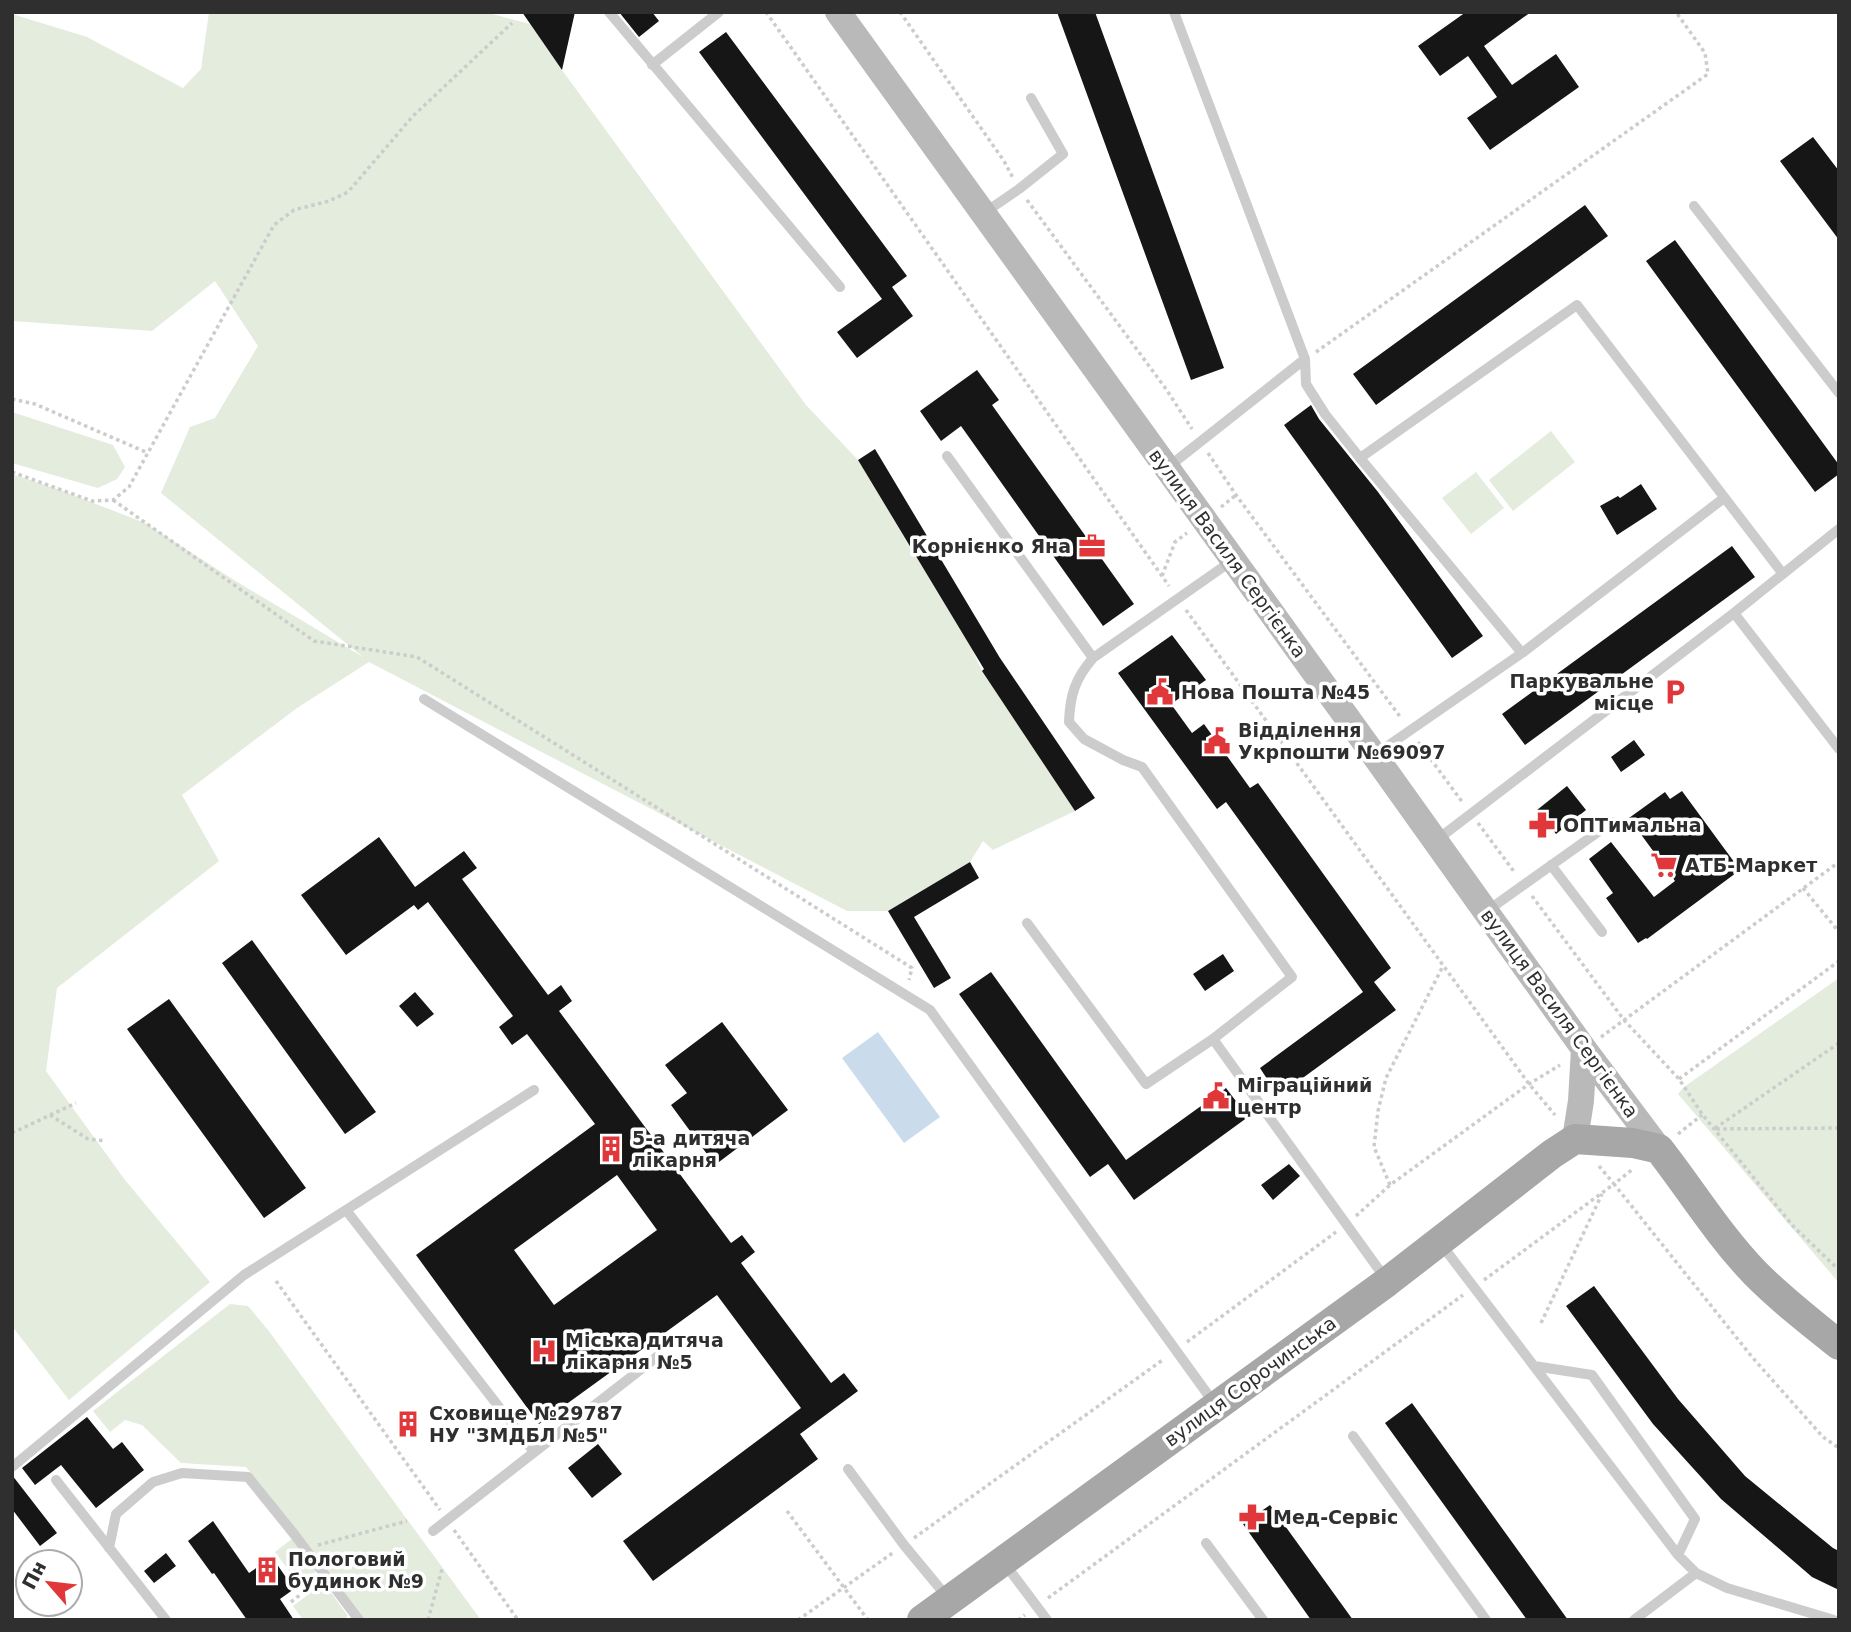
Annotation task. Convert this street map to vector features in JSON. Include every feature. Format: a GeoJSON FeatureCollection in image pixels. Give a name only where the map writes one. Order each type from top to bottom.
{"type":"FeatureCollection","features":[{"type":"Feature","properties":{"kind":"main road","name":"вулиця Василя Сергієнка"},"geometry":{"type":"LineString","coordinates":[[838,12],[1584,1049],[1722,1233],[1754,1272],[1793,1309],[1839,1345]]}},
{"type":"Feature","properties":{"kind":"main road"},"geometry":{"type":"LineString","coordinates":[[1584,1049],[1581,1101],[1575,1139],[1633,1143],[1659,1149]]}},
{"type":"Feature","properties":{"kind":"main road","name":"вулиця Сорочинська"},"geometry":{"type":"LineString","coordinates":[[922,1620],[1387,1282],[1575,1139]]}},
{"type":"Feature","properties":{"kind":"lane"},"geometry":{"type":"LineString","coordinates":[[609,12],[840,287]]}},
{"type":"Feature","properties":{"kind":"lane"},"geometry":{"type":"LineString","coordinates":[[652,65],[719,12]]}},
{"type":"Feature","properties":{"kind":"lane"},"geometry":{"type":"LineString","coordinates":[[1174,12],[1305,359],[1306,384],[1325,414],[1360,458],[1522,653]]}},
{"type":"Feature","properties":{"kind":"lane"},"geometry":{"type":"LineString","coordinates":[[983,214],[1063,154],[1031,98]]}},
{"type":"Feature","properties":{"kind":"lane"},"geometry":{"type":"LineString","coordinates":[[1694,206],[1839,393]]}},
{"type":"Feature","properties":{"kind":"lane"},"geometry":{"type":"LineString","coordinates":[[1360,458],[1577,306],[1783,574]]}},
{"type":"Feature","properties":{"kind":"lane"},"geometry":{"type":"LineString","coordinates":[[1167,468],[1305,359]]}},
{"type":"Feature","properties":{"kind":"lane"},"geometry":{"type":"LineString","coordinates":[[947,456],[1093,658]]}},
{"type":"Feature","properties":{"kind":"lane"},"geometry":{"type":"LineString","coordinates":[[1374,755],[1522,653],[1724,498]]}},
{"type":"Feature","properties":{"kind":"lane"},"geometry":{"type":"LineString","coordinates":[[1435,842],[1839,529]]}},
{"type":"Feature","properties":{"kind":"lane"},"geometry":{"type":"LineString","coordinates":[[1027,923],[1146,1084],[1213,1039],[1293,977],[1142,767],[1084,739],[1069,722],[1073,688],[1081,671],[1093,658],[1233,559]]}},
{"type":"Feature","properties":{"kind":"lane"},"geometry":{"type":"LineString","coordinates":[[1734,613],[1839,749]]}},
{"type":"Feature","properties":{"kind":"lane"},"geometry":{"type":"LineString","coordinates":[[424,699],[930,1010],[1216,1407]]}},
{"type":"Feature","properties":{"kind":"lane"},"geometry":{"type":"LineString","coordinates":[[1486,911],[1612,822]]}},
{"type":"Feature","properties":{"kind":"lane"},"geometry":{"type":"LineString","coordinates":[[1552,865],[1602,933]]}},
{"type":"Feature","properties":{"kind":"lane"},"geometry":{"type":"LineString","coordinates":[[1213,1039],[1387,1282]]}},
{"type":"Feature","properties":{"kind":"lane"},"geometry":{"type":"LineString","coordinates":[[12,1467],[244,1275],[534,1090]]}},
{"type":"Feature","properties":{"kind":"lane"},"geometry":{"type":"LineString","coordinates":[[346,1210],[534,1452]]}},
{"type":"Feature","properties":{"kind":"lane"},"geometry":{"type":"LineString","coordinates":[[1439,1241],[1678,1555],[1696,1573],[1727,1588],[1834,1620]]}},
{"type":"Feature","properties":{"kind":"lane"},"geometry":{"type":"LineString","coordinates":[[433,1531],[657,1356]]}},
{"type":"Feature","properties":{"kind":"lane"},"geometry":{"type":"LineString","coordinates":[[1534,1366],[1591,1375],[1695,1519],[1678,1555]]}},
{"type":"Feature","properties":{"kind":"lane"},"geometry":{"type":"LineString","coordinates":[[1353,1436],[1486,1620]]}},
{"type":"Feature","properties":{"kind":"lane"},"geometry":{"type":"LineString","coordinates":[[848,1469],[949,1600]]}},
{"type":"Feature","properties":{"kind":"lane"},"geometry":{"type":"LineString","coordinates":[[109,1548],[116,1514],[153,1482],[182,1473],[248,1477],[359,1620]]}},
{"type":"Feature","properties":{"kind":"lane"},"geometry":{"type":"LineString","coordinates":[[56,1479],[166,1620]]}},
{"type":"Feature","properties":{"kind":"lane"},"geometry":{"type":"LineString","coordinates":[[1206,1543],[1264,1620]]}},
{"type":"Feature","properties":{"kind":"lane"},"geometry":{"type":"LineString","coordinates":[[1002,1560],[1047,1620]]}},
{"type":"Feature","properties":{"kind":"lane"},"geometry":{"type":"LineString","coordinates":[[1634,1620],[1696,1573]]}},
{"type":"Feature","properties":{"kind":"path"},"geometry":{"type":"LineString","coordinates":[[766,12],[1178,598],[1529,1084]]}},
{"type":"Feature","properties":{"kind":"path"},"geometry":{"type":"LineString","coordinates":[[900,12],[1003,161],[1019,189],[1166,389],[1236,495],[1624,1020],[1679,1079],[1714,1129],[1793,1226],[1839,1270]]}},
{"type":"Feature","properties":{"kind":"path"},"geometry":{"type":"LineString","coordinates":[[1305,359],[1708,74],[1705,53],[1676,12]]}},
{"type":"Feature","properties":{"kind":"path"},"geometry":{"type":"LineString","coordinates":[[12,472],[92,501],[113,500],[129,487],[274,225],[294,209],[330,201],[348,191],[413,116],[512,23]]}},
{"type":"Feature","properties":{"kind":"path"},"geometry":{"type":"LineString","coordinates":[[12,398],[35,404],[148,453]]}},
{"type":"Feature","properties":{"kind":"path"},"geometry":{"type":"LineString","coordinates":[[113,500],[314,641],[417,657],[429,664],[912,968],[905,996]]}},
{"type":"Feature","properties":{"kind":"path"},"geometry":{"type":"LineString","coordinates":[[799,1620],[1176,1350],[1346,1225],[1390,1185],[1529,1084],[1584,1049],[1839,862]]}},
{"type":"Feature","properties":{"kind":"path"},"geometry":{"type":"LineString","coordinates":[[1803,888],[1839,932]]}},
{"type":"Feature","properties":{"kind":"path"},"geometry":{"type":"LineString","coordinates":[[1679,1079],[1839,961]]}},
{"type":"Feature","properties":{"kind":"path"},"geometry":{"type":"LineString","coordinates":[[1390,1185],[1374,1147],[1378,1111],[1386,1078],[1443,965]]}},
{"type":"Feature","properties":{"kind":"path"},"geometry":{"type":"LineString","coordinates":[[1714,1129],[1839,1043]]}},
{"type":"Feature","properties":{"kind":"path"},"geometry":{"type":"LineString","coordinates":[[12,1133],[76,1103]]}},
{"type":"Feature","properties":{"kind":"path"},"geometry":{"type":"LineString","coordinates":[[50,1115],[88,1139],[106,1141]]}},
{"type":"Feature","properties":{"kind":"path"},"geometry":{"type":"LineString","coordinates":[[1714,1129],[1839,1128]]}},
{"type":"Feature","properties":{"kind":"path"},"geometry":{"type":"LineString","coordinates":[[1018,1620],[1614,1184],[1752,1357],[1823,1437],[1839,1448]]}},
{"type":"Feature","properties":{"kind":"path"},"geometry":{"type":"LineString","coordinates":[[1541,1323],[1603,1192]]}},
{"type":"Feature","properties":{"kind":"path"},"geometry":{"type":"LineString","coordinates":[[276,1281],[518,1620]]}},
{"type":"Feature","properties":{"kind":"path"},"geometry":{"type":"LineString","coordinates":[[787,1511],[868,1620]]}},
{"type":"Feature","properties":{"kind":"path"},"geometry":{"type":"LineString","coordinates":[[309,1548],[407,1521]]}},
{"type":"Feature","properties":{"kind":"path"},"geometry":{"type":"LineString","coordinates":[[428,1620],[442,1569]]}},
{"type":"Feature","properties":{"kind":"path"},"geometry":{"type":"LineString","coordinates":[[291,1602],[326,1575]]}},
{"type":"Feature","properties":{"kind":"green space"},"geometry":{"type":"Polygon","coordinates":[[[209,12],[485,12],[530,24],[806,405],[858,460],[972,649],[982,671],[1075,811],[993,850],[983,841],[970,862],[888,911],[847,911],[369,662],[297,708],[182,795],[219,861],[57,988],[46,1071],[125,1180],[210,1282],[69,1400],[12,1326],[12,474],[145,523],[363,657],[161,493],[190,427],[215,418],[258,346],[215,281],[152,331],[12,321],[12,14],[87,37],[183,88],[201,69],[209,12]]]}},
{"type":"Feature","properties":{"kind":"green space"},"geometry":{"type":"Polygon","coordinates":[[[12,412],[113,445],[125,467],[117,479],[98,488],[12,463],[12,412]]]}},
{"type":"Feature","properties":{"kind":"green space"},"geometry":{"type":"Polygon","coordinates":[[[1551,431],[1575,462],[1513,511],[1489,480],[1551,431]]]}},
{"type":"Feature","properties":{"kind":"green space"},"geometry":{"type":"Polygon","coordinates":[[[1476,472],[1504,508],[1471,534],[1442,498],[1476,472]]]}},
{"type":"Feature","properties":{"kind":"green space"},"geometry":{"type":"Polygon","coordinates":[[[1839,978],[1839,1283],[1678,1094],[1684,1087],[1839,978]]]}},
{"type":"Feature","properties":{"kind":"green space"},"geometry":{"type":"Polygon","coordinates":[[[230,1304],[248,1306],[268,1330],[481,1620],[364,1620],[246,1467],[181,1463],[142,1425],[125,1420],[110,1432],[93,1411],[230,1304]]]}},
{"type":"Feature","properties":{"kind":"green space"},"geometry":{"type":"Polygon","coordinates":[[[293,1538],[317,1571],[299,1584],[275,1552],[293,1538]]]}},
{"type":"Feature","properties":{"kind":"green space"},"geometry":{"type":"Polygon","coordinates":[[[324,1583],[348,1616],[343,1620],[303,1620],[293,1606],[324,1583]]]}},
{"type":"Feature","properties":{"kind":"water"},"geometry":{"type":"Polygon","coordinates":[[[878,1032],[940,1117],[904,1143],[842,1058],[878,1032]]]}},
{"type":"Feature","properties":{"kind":"building"},"geometry":{"type":"Polygon","coordinates":[[[522,12],[575,12],[562,70],[522,12]]]}},
{"type":"Feature","properties":{"kind":"building"},"geometry":{"type":"Polygon","coordinates":[[[619,12],[652,12],[659,21],[639,37],[619,12]]]}},
{"type":"Feature","properties":{"kind":"building"},"geometry":{"type":"Polygon","coordinates":[[[1057,12],[1095,12],[1224,368],[1191,380],[1057,12]]]}},
{"type":"Feature","properties":{"kind":"building"},"geometry":{"type":"Polygon","coordinates":[[[1466,12],[1531,12],[1484,46],[1512,85],[1556,54],[1579,87],[1490,150],[1467,118],[1497,97],[1468,56],[1440,76],[1418,46],[1466,12]]]}},
{"type":"Feature","properties":{"kind":"building"},"geometry":{"type":"Polygon","coordinates":[[[726,32],[907,276],[892,287],[913,316],[857,358],[837,332],[882,299],[699,52],[726,32]]]}},
{"type":"Feature","properties":{"kind":"building"},"geometry":{"type":"Polygon","coordinates":[[[1813,137],[1839,171],[1839,240],[1780,161],[1813,137]]]}},
{"type":"Feature","properties":{"kind":"building"},"geometry":{"type":"Polygon","coordinates":[[[1585,205],[1608,236],[1376,405],[1353,374],[1585,205]]]}},
{"type":"Feature","properties":{"kind":"building"},"geometry":{"type":"Polygon","coordinates":[[[1675,240],[1839,465],[1839,474],[1815,492],[1646,261],[1675,240]]]}},
{"type":"Feature","properties":{"kind":"building"},"geometry":{"type":"Polygon","coordinates":[[[977,370],[999,400],[992,405],[1134,604],[1103,626],[961,426],[941,441],[920,411],[977,370]]]}},
{"type":"Feature","properties":{"kind":"building"},"geometry":{"type":"Polygon","coordinates":[[[1311,405],[1483,636],[1452,658],[1284,425],[1311,405]]]}},
{"type":"Feature","properties":{"kind":"building"},"geometry":{"type":"Polygon","coordinates":[[[875,449],[1000,658],[1095,798],[1075,811],[982,671],[984,669],[858,460],[875,449]]]}},
{"type":"Feature","properties":{"kind":"building"},"geometry":{"type":"Polygon","coordinates":[[[1641,484],[1657,509],[1617,535],[1600,506],[1618,496],[1620,498],[1641,484]]]}},
{"type":"Feature","properties":{"kind":"building"},"geometry":{"type":"Polygon","coordinates":[[[1732,546],[1755,577],[1525,745],[1502,714],[1732,546]]]}},
{"type":"Feature","properties":{"kind":"building"},"geometry":{"type":"Polygon","coordinates":[[[1172,635],[1206,680],[1171,704],[1192,733],[1204,724],[1250,788],[1258,783],[1391,968],[1374,982],[1396,1010],[1278,1096],[1260,1068],[1363,992],[1226,802],[1217,809],[1118,673],[1172,635]]]}},
{"type":"Feature","properties":{"kind":"building"},"geometry":{"type":"Polygon","coordinates":[[[1634,740],[1645,755],[1621,772],[1611,757],[1634,740]]]}},
{"type":"Feature","properties":{"kind":"building"},"geometry":{"type":"Polygon","coordinates":[[[1567,786],[1586,810],[1556,834],[1537,810],[1567,786]]]}},
{"type":"Feature","properties":{"kind":"building","name":"АТБ-Маркет"},"geometry":{"type":"Polygon","coordinates":[[[1682,791],[1740,870],[1638,943],[1606,898],[1613,893],[1589,859],[1611,842],[1654,897],[1675,881],[1629,818],[1665,792],[1670,799],[1682,791]]]}},
{"type":"Feature","properties":{"kind":"building","name":"5-а дитяча лікарня"},"geometry":{"type":"Polygon","coordinates":[[[379,837],[415,887],[464,851],[477,868],[462,879],[548,995],[561,985],[572,1001],[559,1011],[731,1243],[742,1235],[755,1252],[741,1263],[831,1383],[844,1373],[858,1391],[800,1434],[818,1459],[653,1581],[623,1541],[801,1408],[717,1295],[539,1424],[416,1255],[595,1124],[527,1034],[512,1045],[499,1027],[513,1016],[428,902],[418,910],[414,905],[346,955],[301,895],[379,837]],[[617,1175],[514,1250],[554,1305],[657,1230],[617,1175]]]}},
{"type":"Feature","properties":{"kind":"building"},"geometry":{"type":"Polygon","coordinates":[[[970,862],[979,878],[914,917],[951,978],[934,988],[888,911],[970,862]]]}},
{"type":"Feature","properties":{"kind":"building"},"geometry":{"type":"Polygon","coordinates":[[[252,940],[376,1112],[345,1134],[222,963],[252,940]]]}},
{"type":"Feature","properties":{"kind":"building"},"geometry":{"type":"Polygon","coordinates":[[[1223,954],[1234,971],[1205,991],[1193,974],[1223,954]]]}},
{"type":"Feature","properties":{"kind":"building"},"geometry":{"type":"Polygon","coordinates":[[[991,972],[1126,1160],[1226,1088],[1248,1117],[1134,1200],[1108,1164],[1090,1177],[959,994],[991,972]]]}},
{"type":"Feature","properties":{"kind":"building"},"geometry":{"type":"Polygon","coordinates":[[[415,992],[434,1014],[417,1027],[399,1006],[415,992]]]}},
{"type":"Feature","properties":{"kind":"building"},"geometry":{"type":"Polygon","coordinates":[[[169,999],[306,1188],[264,1218],[127,1029],[169,999]]]}},
{"type":"Feature","properties":{"kind":"building"},"geometry":{"type":"Polygon","coordinates":[[[722,1022],[788,1110],[715,1165],[671,1105],[687,1093],[665,1065],[722,1022]]]}},
{"type":"Feature","properties":{"kind":"building"},"geometry":{"type":"Polygon","coordinates":[[[1289,1164],[1300,1176],[1273,1200],[1261,1185],[1289,1164]]]}},
{"type":"Feature","properties":{"kind":"building"},"geometry":{"type":"Polygon","coordinates":[[[1594,1286],[1678,1399],[1745,1476],[1839,1551],[1839,1590],[1812,1577],[1721,1499],[1653,1424],[1566,1306],[1594,1286]]]}},
{"type":"Feature","properties":{"kind":"building"},"geometry":{"type":"Polygon","coordinates":[[[1412,1403],[1568,1620],[1527,1620],[1385,1423],[1412,1403]]]}},
{"type":"Feature","properties":{"kind":"building"},"geometry":{"type":"Polygon","coordinates":[[[87,1417],[113,1449],[122,1442],[144,1470],[96,1508],[61,1465],[35,1485],[22,1468],[87,1417]]]}},
{"type":"Feature","properties":{"kind":"building"},"geometry":{"type":"Polygon","coordinates":[[[598,1444],[622,1474],[592,1498],[568,1468],[598,1444]]]}},
{"type":"Feature","properties":{"kind":"building"},"geometry":{"type":"Polygon","coordinates":[[[12,1475],[57,1533],[40,1546],[12,1509],[12,1475]]]}},
{"type":"Feature","properties":{"kind":"building"},"geometry":{"type":"Polygon","coordinates":[[[1270,1505],[1353,1620],[1311,1620],[1243,1524],[1270,1505]]]}},
{"type":"Feature","properties":{"kind":"building","name":"Пологовий будинок №9"},"geometry":{"type":"Polygon","coordinates":[[[213,1521],[249,1573],[272,1557],[294,1589],[280,1599],[294,1620],[247,1620],[188,1541],[213,1521]]]}},
{"type":"Feature","properties":{"kind":"building"},"geometry":{"type":"Polygon","coordinates":[[[166,1553],[176,1566],[154,1583],[144,1571],[166,1553]]]}},
{"type":"Feature","properties":{"kind":"place","name":"Корнієнко Яна"},"geometry":{"type":"Point","coordinates":[1092,546]}},
{"type":"Feature","properties":{"kind":"place","name":"Нова Пошта №45"},"geometry":{"type":"Point","coordinates":[1160,692]}},
{"type":"Feature","properties":{"kind":"place","name":"Паркувальне місце"},"geometry":{"type":"Point","coordinates":[1675,692]}},
{"type":"Feature","properties":{"kind":"place","name":"Відділення Укрпошти №69097"},"geometry":{"type":"Point","coordinates":[1217,741]}},
{"type":"Feature","properties":{"kind":"place","name":"ОПТимальна"},"geometry":{"type":"Point","coordinates":[1542,825]}},
{"type":"Feature","properties":{"kind":"place","name":"АТБ-Маркет"},"geometry":{"type":"Point","coordinates":[1664,865]}},
{"type":"Feature","properties":{"kind":"place","name":"Міграційний центр"},"geometry":{"type":"Point","coordinates":[1216,1096]}},
{"type":"Feature","properties":{"kind":"place","name":"5-а дитяча лікарня"},"geometry":{"type":"Point","coordinates":[611,1149]}},
{"type":"Feature","properties":{"kind":"place","name":"Міська дитяча лікарня №5"},"geometry":{"type":"Point","coordinates":[544,1351]}},
{"type":"Feature","properties":{"kind":"place","name":"Сховище №29787 НУ \"ЗМДБЛ №5\""},"geometry":{"type":"Point","coordinates":[408,1424]}},
{"type":"Feature","properties":{"kind":"place","name":"Мед-Сервіс"},"geometry":{"type":"Point","coordinates":[1252,1517]}},
{"type":"Feature","properties":{"kind":"place","name":"Пологовий будинок №9"},"geometry":{"type":"Point","coordinates":[267,1570]}}]}
